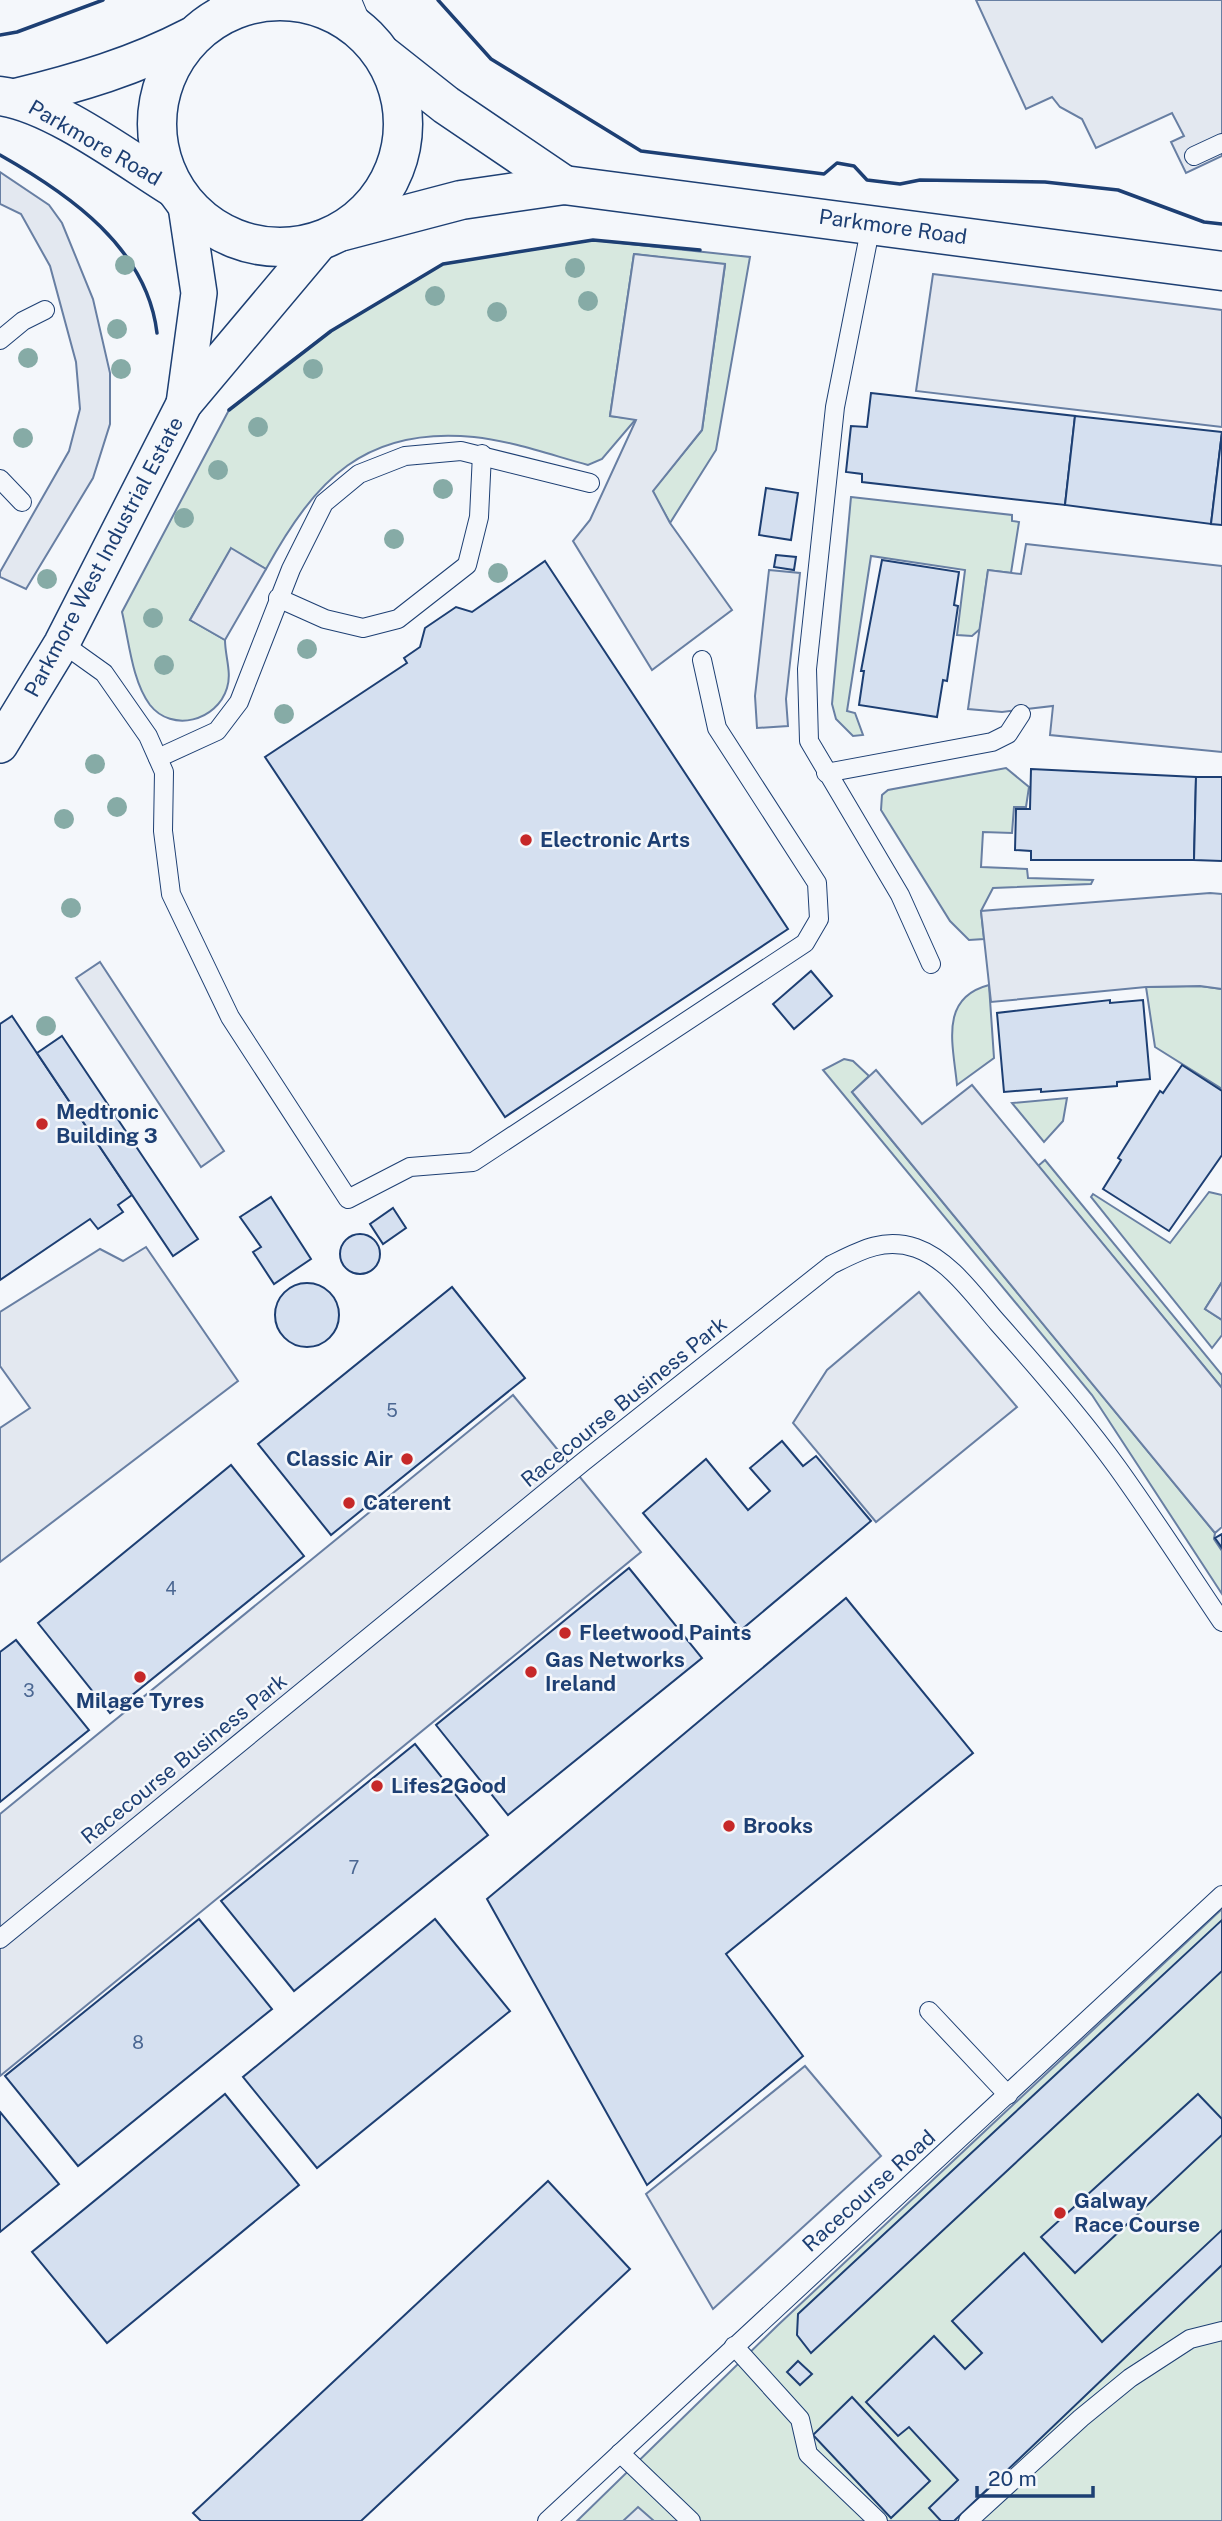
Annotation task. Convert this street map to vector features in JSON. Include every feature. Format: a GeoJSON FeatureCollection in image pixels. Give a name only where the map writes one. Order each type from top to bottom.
{"type":"FeatureCollection","features":[{"type":"Feature","properties":{"kind":"street"},"geometry":{"type":"LineString","coordinates":[[273,1],[296,3],[339,16],[374,45],[399,91],[403,131],[395,170],[374,205],[332,236],[285,248],[248,244],[215,230],[180,197],[161,158],[156,125],[161,92],[169,71],[208,20],[239,7],[273,1]]}},
{"type":"Feature","properties":{"kind":"street","name":"Parkmore Road"},"geometry":{"type":"LineString","coordinates":[[8,97],[85,81],[144,61],[208,20]]}},
{"type":"Feature","properties":{"kind":"street","name":"Parkmore Road"},"geometry":{"type":"LineString","coordinates":[[374,45],[446,105],[564,185]]}},
{"type":"Feature","properties":{"kind":"street","name":"Parkmore Road"},"geometry":{"type":"LineString","coordinates":[[8,97],[72,125],[180,197]]}},
{"type":"Feature","properties":{"kind":"street","name":"Parkmore Road"},"geometry":{"type":"LineString","coordinates":[[332,236],[461,200],[564,185],[1222,271]]}},
{"type":"Feature","properties":{"kind":"street","name":"Parkmore West Industrial Estate"},"geometry":{"type":"LineString","coordinates":[[180,197],[199,293],[184,404]]}},
{"type":"Feature","properties":{"kind":"street","name":"Parkmore West Industrial Estate"},"geometry":{"type":"LineString","coordinates":[[0,745],[62,643],[184,404],[332,236]]}},
{"type":"Feature","properties":{"kind":"lane"},"geometry":{"type":"LineString","coordinates":[[352,0],[374,45]]}},
{"type":"Feature","properties":{"kind":"lane"},"geometry":{"type":"LineString","coordinates":[[1194,156],[1222,143]]}},
{"type":"Feature","properties":{"kind":"lane"},"geometry":{"type":"LineString","coordinates":[[871,225],[835,407],[807,669],[809,741],[900,895],[931,964]]}},
{"type":"Feature","properties":{"kind":"lane"},"geometry":{"type":"LineString","coordinates":[[0,340],[23,321],[45,310]]}},
{"type":"Feature","properties":{"kind":"lane"},"geometry":{"type":"LineString","coordinates":[[158,758],[217,731],[239,702],[278,598],[324,503],[359,474],[405,456],[461,451],[482,454],[590,483]]}},
{"type":"Feature","properties":{"kind":"lane"},"geometry":{"type":"LineString","coordinates":[[278,598],[325,619],[363,628],[398,619],[467,565],[479,517],[482,454]]}},
{"type":"Feature","properties":{"kind":"lane"},"geometry":{"type":"LineString","coordinates":[[0,479],[22,502]]}},
{"type":"Feature","properties":{"kind":"lane"},"geometry":{"type":"LineString","coordinates":[[62,643],[104,673],[148,736],[164,772],[163,831],[171,894],[230,1017],[348,1199],[410,1167],[473,1161],[805,943],[819,919],[817,883],[717,728],[702,660]]}},
{"type":"Feature","properties":{"kind":"lane"},"geometry":{"type":"LineString","coordinates":[[826,773],[992,742],[1008,734],[1021,714]]}},
{"type":"Feature","properties":{"kind":"lane","name":"Racecourse Business Park"},"geometry":{"type":"LineString","coordinates":[[0,1938],[583,1462],[831,1265],[867,1247],[891,1242],[917,1249],[941,1262],[965,1286],[1033,1363],[1116,1465],[1222,1622]]}},
{"type":"Feature","properties":{"kind":"lane","name":"Racecourse Road"},"geometry":{"type":"LineString","coordinates":[[547,2521],[1222,1895]]}},
{"type":"Feature","properties":{"kind":"lane"},"geometry":{"type":"LineString","coordinates":[[929,2011],[1008,2095]]}},
{"type":"Feature","properties":{"kind":"lane"},"geometry":{"type":"LineString","coordinates":[[968,2521],[1081,2418],[1130,2378],[1190,2339],[1222,2331]]}},
{"type":"Feature","properties":{"kind":"lane"},"geometry":{"type":"LineString","coordinates":[[734,2346],[800,2419],[808,2454],[878,2521]]}},
{"type":"Feature","properties":{"kind":"lane"},"geometry":{"type":"LineString","coordinates":[[620,2453],[691,2521]]}},
{"type":"Feature","properties":{"kind":"shaded area"},"geometry":{"type":"Polygon","coordinates":[[[976,0],[1222,0],[1222,156],[1186,173],[1171,142],[1184,136],[1172,113],[1096,148],[1082,119],[1060,107],[1052,97],[1026,109],[976,0]]]}},
{"type":"Feature","properties":{"kind":"shaded area"},"geometry":{"type":"Polygon","coordinates":[[[0,172],[49,205],[62,223],[93,299],[110,373],[110,424],[93,478],[26,589],[0,577],[0,572],[69,451],[80,409],[76,362],[50,266],[21,214],[0,204],[0,172]]]}},
{"type":"Feature","properties":{"kind":"shaded area"},"geometry":{"type":"Polygon","coordinates":[[[593,240],[750,257],[716,450],[670,523],[652,491],[702,430],[725,265],[634,254],[610,416],[636,419],[602,459],[588,465],[517,445],[474,437],[436,436],[402,440],[373,450],[325,485],[304,509],[266,569],[231,549],[190,620],[225,640],[229,670],[227,688],[214,709],[204,715],[181,721],[159,714],[150,705],[139,684],[122,612],[229,410],[331,331],[443,264],[593,240]]]}},
{"type":"Feature","properties":{"kind":"shaded area"},"geometry":{"type":"Polygon","coordinates":[[[634,254],[725,264],[702,430],[653,491],[670,523],[732,610],[652,670],[573,541],[590,520],[636,420],[610,416],[634,254]]]}},
{"type":"Feature","properties":{"kind":"shaded area"},"geometry":{"type":"Polygon","coordinates":[[[933,274],[1222,310],[1222,427],[916,391],[933,274]]]}},
{"type":"Feature","properties":{"kind":"shaded area"},"geometry":{"type":"Polygon","coordinates":[[[851,497],[1012,515],[1012,521],[1019,522],[1011,573],[988,570],[980,629],[972,636],[957,635],[965,570],[871,556],[847,711],[855,713],[863,735],[853,736],[836,719],[832,704],[851,497]]]}},
{"type":"Feature","properties":{"kind":"shaded area"},"geometry":{"type":"Polygon","coordinates":[[[1026,544],[1222,566],[1222,752],[1050,735],[1053,706],[1002,712],[968,709],[988,570],[1021,574],[1026,544]]]}},
{"type":"Feature","properties":{"kind":"shaded area"},"geometry":{"type":"Polygon","coordinates":[[[231,548],[266,569],[225,640],[190,620],[231,548]]]}},
{"type":"Feature","properties":{"kind":"shaded area"},"geometry":{"type":"Polygon","coordinates":[[[769,570],[800,573],[786,699],[788,726],[757,728],[755,696],[769,570]]]}},
{"type":"Feature","properties":{"kind":"shaded area"},"geometry":{"type":"Polygon","coordinates":[[[1006,768],[1029,787],[1026,807],[1014,807],[1012,833],[983,832],[981,867],[1027,869],[1028,878],[1093,880],[1091,884],[993,888],[981,911],[984,939],[969,940],[950,921],[881,810],[882,795],[888,790],[1006,768]]]}},
{"type":"Feature","properties":{"kind":"shaded area"},"geometry":{"type":"Polygon","coordinates":[[[1222,894],[1222,989],[1200,986],[1146,987],[991,1002],[981,911],[1222,894]]]}},
{"type":"Feature","properties":{"kind":"shaded area"},"geometry":{"type":"Polygon","coordinates":[[[100,962],[224,1151],[201,1167],[76,978],[100,962]]]}},
{"type":"Feature","properties":{"kind":"shaded area"},"geometry":{"type":"Polygon","coordinates":[[[989,985],[994,1058],[957,1085],[952,1039],[956,1012],[962,1000],[973,991],[989,985]]]}},
{"type":"Feature","properties":{"kind":"shaded area"},"geometry":{"type":"Polygon","coordinates":[[[1200,986],[1222,989],[1222,1089],[1155,1047],[1146,987],[1200,986]]]}},
{"type":"Feature","properties":{"kind":"shaded area"},"geometry":{"type":"Polygon","coordinates":[[[844,1059],[853,1061],[869,1076],[852,1092],[1215,1533],[1214,1539],[1222,1551],[1222,1594],[1092,1395],[823,1070],[844,1059]]]}},
{"type":"Feature","properties":{"kind":"shaded area"},"geometry":{"type":"Polygon","coordinates":[[[876,1070],[922,1124],[972,1085],[1222,1388],[1222,1527],[1215,1533],[852,1092],[876,1070]]]}},
{"type":"Feature","properties":{"kind":"shaded area"},"geometry":{"type":"Polygon","coordinates":[[[1067,1098],[1063,1121],[1044,1142],[1012,1103],[1067,1098]]]}},
{"type":"Feature","properties":{"kind":"shaded area"},"geometry":{"type":"Polygon","coordinates":[[[1045,1160],[1222,1375],[1222,1388],[1038,1166],[1045,1160]]]}},
{"type":"Feature","properties":{"kind":"shaded area"},"geometry":{"type":"Polygon","coordinates":[[[1209,1192],[1222,1195],[1222,1282],[1205,1309],[1222,1320],[1222,1335],[1212,1348],[1091,1197],[1093,1194],[1170,1243],[1209,1192]]]}},
{"type":"Feature","properties":{"kind":"shaded area"},"geometry":{"type":"Polygon","coordinates":[[[146,1247],[238,1381],[0,1562],[0,1428],[30,1408],[0,1366],[0,1312],[100,1249],[123,1261],[146,1247]]]}},
{"type":"Feature","properties":{"kind":"shaded area"},"geometry":{"type":"Polygon","coordinates":[[[1222,1282],[1222,1320],[1205,1309],[1222,1282]]]}},
{"type":"Feature","properties":{"kind":"shaded area"},"geometry":{"type":"Polygon","coordinates":[[[919,1292],[1017,1407],[876,1522],[793,1423],[827,1370],[919,1292]]]}},
{"type":"Feature","properties":{"kind":"shaded area"},"geometry":{"type":"Polygon","coordinates":[[[513,1395],[641,1552],[0,2076],[0,1814],[513,1395]]]}},
{"type":"Feature","properties":{"kind":"shaded area","name":"Galway Race Course"},"geometry":{"type":"Polygon","coordinates":[[[1222,1909],[1222,2521],[577,2521],[778,2325],[1222,1909]]]}},
{"type":"Feature","properties":{"kind":"shaded area"},"geometry":{"type":"Polygon","coordinates":[[[805,2066],[881,2156],[713,2309],[646,2194],[805,2066]]]}},
{"type":"Feature","properties":{"kind":"shaded area"},"geometry":{"type":"Polygon","coordinates":[[[638,2507],[654,2521],[623,2521],[638,2507]]]}},
{"type":"Feature","properties":{"kind":"building"},"geometry":{"type":"Polygon","coordinates":[[[871,393],[1075,416],[1065,505],[862,482],[862,474],[846,472],[851,426],[867,427],[871,393]]]}},
{"type":"Feature","properties":{"kind":"building"},"geometry":{"type":"Polygon","coordinates":[[[1075,416],[1222,432],[1211,524],[1065,505],[1075,416]]]}},
{"type":"Feature","properties":{"kind":"building"},"geometry":{"type":"Polygon","coordinates":[[[1222,432],[1222,525],[1211,524],[1222,432]]]}},
{"type":"Feature","properties":{"kind":"building"},"geometry":{"type":"Polygon","coordinates":[[[766,488],[798,493],[791,540],[759,535],[766,488]]]}},
{"type":"Feature","properties":{"kind":"building"},"geometry":{"type":"Polygon","coordinates":[[[776,555],[796,557],[794,570],[774,567],[776,555]]]}},
{"type":"Feature","properties":{"kind":"building"},"geometry":{"type":"Polygon","coordinates":[[[882,560],[959,572],[954,605],[958,606],[947,681],[943,680],[937,717],[859,705],[864,671],[861,671],[882,560]]]}},
{"type":"Feature","properties":{"kind":"building"},"geometry":{"type":"Polygon","coordinates":[[[545,561],[788,929],[505,1117],[265,757],[407,663],[404,658],[420,647],[425,628],[456,607],[472,612],[545,561]]]}},
{"type":"Feature","properties":{"kind":"building"},"geometry":{"type":"Polygon","coordinates":[[[1031,769],[1196,777],[1194,860],[1031,860],[1031,851],[1015,850],[1016,809],[1030,809],[1031,769]]]}},
{"type":"Feature","properties":{"kind":"building"},"geometry":{"type":"Polygon","coordinates":[[[1196,777],[1222,777],[1222,861],[1194,860],[1196,777]]]}},
{"type":"Feature","properties":{"kind":"building"},"geometry":{"type":"Polygon","coordinates":[[[811,971],[832,996],[794,1029],[773,1004],[811,971]]]}},
{"type":"Feature","properties":{"kind":"building"},"geometry":{"type":"Polygon","coordinates":[[[1110,1000],[1110,1003],[1143,1000],[1150,1079],[1117,1082],[1117,1086],[1004,1092],[997,1013],[1110,1000]]]}},
{"type":"Feature","properties":{"kind":"building","name":"Medtronic Building 3"},"geometry":{"type":"Polygon","coordinates":[[[12,1016],[132,1195],[118,1205],[123,1212],[98,1229],[90,1219],[0,1280],[0,1024],[12,1016]]]}},
{"type":"Feature","properties":{"kind":"building"},"geometry":{"type":"Polygon","coordinates":[[[62,1036],[198,1239],[173,1256],[37,1053],[62,1036]]]}},
{"type":"Feature","properties":{"kind":"building"},"geometry":{"type":"Polygon","coordinates":[[[1182,1065],[1222,1091],[1222,1155],[1169,1231],[1103,1189],[1121,1160],[1118,1158],[1160,1091],[1163,1093],[1182,1065]]]}},
{"type":"Feature","properties":{"kind":"building"},"geometry":{"type":"Polygon","coordinates":[[[271,1197],[311,1259],[274,1284],[253,1252],[261,1247],[240,1217],[271,1197]]]}},
{"type":"Feature","properties":{"kind":"building"},"geometry":{"type":"Polygon","coordinates":[[[393,1208],[406,1228],[383,1244],[370,1224],[393,1208]]]}},
{"type":"Feature","properties":{"kind":"building"},"geometry":{"type":"Polygon","coordinates":[[[360,1234],[374,1240],[380,1254],[374,1268],[360,1274],[346,1268],[340,1254],[346,1240],[360,1234]]]}},
{"type":"Feature","properties":{"kind":"building"},"geometry":{"type":"Polygon","coordinates":[[[301,1283],[313,1283],[330,1292],[337,1303],[337,1327],[330,1338],[313,1347],[301,1347],[289,1342],[280,1333],[275,1321],[275,1309],[280,1297],[289,1288],[301,1283]]]}},
{"type":"Feature","properties":{"kind":"building"},"geometry":{"type":"Polygon","coordinates":[[[452,1287],[525,1378],[331,1535],[258,1444],[452,1287]]]}},
{"type":"Feature","properties":{"kind":"building"},"geometry":{"type":"Polygon","coordinates":[[[782,1441],[803,1466],[816,1456],[871,1521],[741,1630],[643,1513],[706,1459],[748,1510],[770,1491],[750,1468],[782,1441]]]}},
{"type":"Feature","properties":{"kind":"building"},"geometry":{"type":"Polygon","coordinates":[[[231,1465],[304,1556],[110,1713],[38,1623],[231,1465]]]}},
{"type":"Feature","properties":{"kind":"building"},"geometry":{"type":"Polygon","coordinates":[[[1222,1534],[1222,1548],[1215,1538],[1222,1534]]]}},
{"type":"Feature","properties":{"kind":"building"},"geometry":{"type":"Polygon","coordinates":[[[629,1568],[702,1658],[508,1815],[436,1725],[629,1568]]]}},
{"type":"Feature","properties":{"kind":"building","name":"Brooks"},"geometry":{"type":"Polygon","coordinates":[[[846,1598],[973,1753],[726,1954],[803,2056],[647,2185],[487,1899],[846,1598]]]}},
{"type":"Feature","properties":{"kind":"building"},"geometry":{"type":"Polygon","coordinates":[[[16,1640],[89,1730],[0,1802],[0,1652],[16,1640]]]}},
{"type":"Feature","properties":{"kind":"building"},"geometry":{"type":"Polygon","coordinates":[[[415,1744],[488,1835],[294,1991],[221,1901],[415,1744]]]}},
{"type":"Feature","properties":{"kind":"building"},"geometry":{"type":"Polygon","coordinates":[[[199,1919],[272,2009],[78,2166],[5,2076],[199,1919]]]}},
{"type":"Feature","properties":{"kind":"building"},"geometry":{"type":"Polygon","coordinates":[[[435,1919],[510,2011],[317,2168],[243,2077],[435,1919]]]}},
{"type":"Feature","properties":{"kind":"building"},"geometry":{"type":"Polygon","coordinates":[[[1222,1920],[1222,1971],[811,2353],[797,2335],[798,2314],[1222,1920]]]}},
{"type":"Feature","properties":{"kind":"building"},"geometry":{"type":"Polygon","coordinates":[[[225,2094],[299,2185],[107,2343],[32,2252],[225,2094]]]}},
{"type":"Feature","properties":{"kind":"building"},"geometry":{"type":"Polygon","coordinates":[[[1198,2094],[1222,2119],[1222,2135],[1075,2273],[1041,2237],[1198,2094]]]}},
{"type":"Feature","properties":{"kind":"building"},"geometry":{"type":"Polygon","coordinates":[[[0,2112],[59,2184],[0,2232],[0,2112]]]}},
{"type":"Feature","properties":{"kind":"building"},"geometry":{"type":"Polygon","coordinates":[[[548,2181],[630,2269],[361,2521],[201,2521],[193,2513],[548,2181]]]}},
{"type":"Feature","properties":{"kind":"building"},"geometry":{"type":"Polygon","coordinates":[[[1222,2230],[1222,2265],[954,2521],[941,2521],[929,2508],[958,2480],[909,2427],[898,2436],[866,2402],[934,2336],[965,2369],[982,2353],[952,2321],[1024,2253],[1102,2342],[1222,2230]]]}},
{"type":"Feature","properties":{"kind":"building"},"geometry":{"type":"Polygon","coordinates":[[[798,2361],[812,2374],[800,2385],[787,2372],[798,2361]]]}},
{"type":"Feature","properties":{"kind":"building"},"geometry":{"type":"Polygon","coordinates":[[[852,2397],[930,2481],[891,2518],[813,2435],[852,2397]]]}},
{"type":"Feature","properties":{"kind":"wall"},"geometry":{"type":"LineString","coordinates":[[0,35],[17,32],[103,0]]}},
{"type":"Feature","properties":{"kind":"wall"},"geometry":{"type":"LineString","coordinates":[[438,0],[491,59],[641,151],[824,174],[837,163],[854,166],[867,180],[900,184],[920,180],[1045,182],[1118,190],[1204,222],[1222,224]]}},
{"type":"Feature","properties":{"kind":"wall"},"geometry":{"type":"LineString","coordinates":[[0,155],[52,187],[101,227],[138,275],[150,303],[157,333]]}},
{"type":"Feature","properties":{"kind":"wall"},"geometry":{"type":"LineString","coordinates":[[229,410],[331,331],[443,264],[593,240],[700,250]]}},
{"type":"Feature","properties":{"kind":"place","name":"Electronic Arts"},"geometry":{"type":"Point","coordinates":[526,840]}},
{"type":"Feature","properties":{"kind":"place","name":"Medtronic Building 3"},"geometry":{"type":"Point","coordinates":[42,1124]}},
{"type":"Feature","properties":{"kind":"place","name":"Classic Air"},"geometry":{"type":"Point","coordinates":[407,1459]}},
{"type":"Feature","properties":{"kind":"place","name":"Caterent"},"geometry":{"type":"Point","coordinates":[349,1503]}},
{"type":"Feature","properties":{"kind":"place","name":"Fleetwood Paints"},"geometry":{"type":"Point","coordinates":[565,1633]}},
{"type":"Feature","properties":{"kind":"place","name":"Gas Networks Ireland"},"geometry":{"type":"Point","coordinates":[531,1672]}},
{"type":"Feature","properties":{"kind":"place","name":"Milage Tyres"},"geometry":{"type":"Point","coordinates":[140,1677]}},
{"type":"Feature","properties":{"kind":"place","name":"Lifes2Good"},"geometry":{"type":"Point","coordinates":[377,1786]}},
{"type":"Feature","properties":{"kind":"place","name":"Brooks"},"geometry":{"type":"Point","coordinates":[729,1826]}},
{"type":"Feature","properties":{"kind":"place","name":"Galway Race Course"},"geometry":{"type":"Point","coordinates":[1060,2213]}}]}
